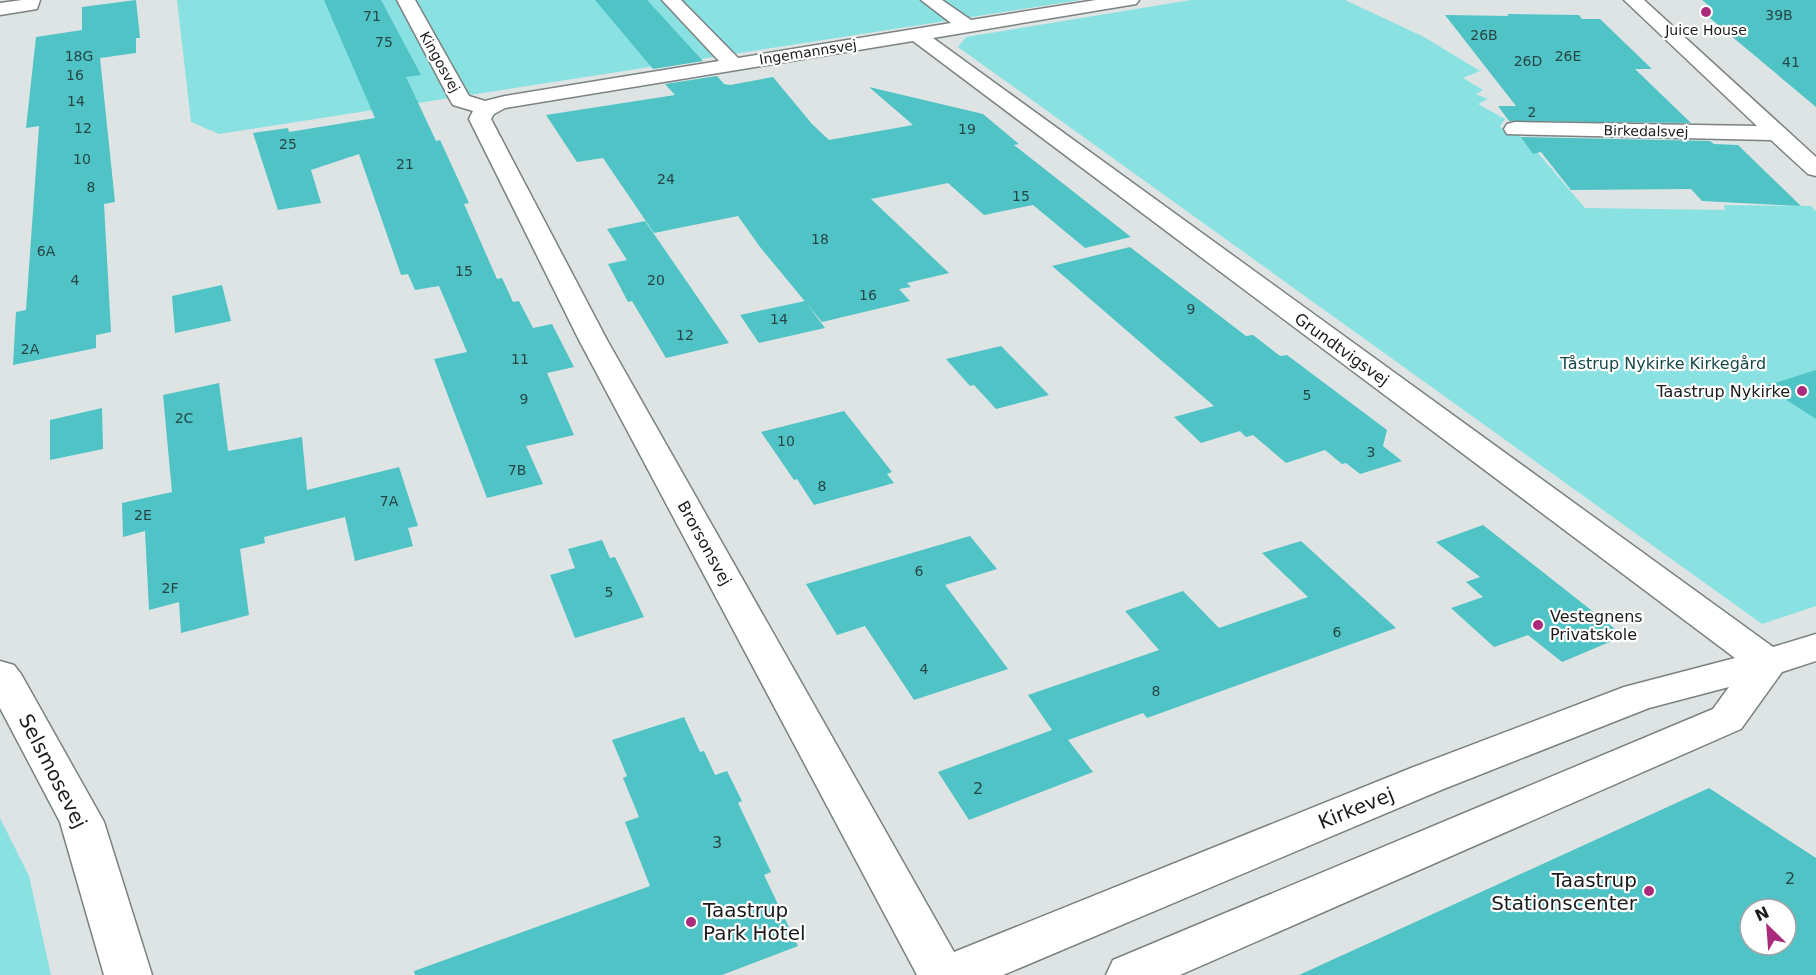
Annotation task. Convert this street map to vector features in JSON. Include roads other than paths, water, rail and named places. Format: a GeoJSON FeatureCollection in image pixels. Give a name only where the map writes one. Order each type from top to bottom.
{"type":"FeatureCollection","features":[{"type":"Feature","properties":{"kind":"street"},"geometry":{"type":"LineString","coordinates":[[0,9],[31,5],[31,0]]}},
{"type":"Feature","properties":{"kind":"street","name":"Kingosvej"},"geometry":{"type":"LineString","coordinates":[[406,0],[461,100],[487,109]]}},
{"type":"Feature","properties":{"kind":"street"},"geometry":{"type":"LineString","coordinates":[[671,0],[734,64]]}},
{"type":"Feature","properties":{"kind":"street"},"geometry":{"type":"LineString","coordinates":[[930,0],[967,27]]}},
{"type":"Feature","properties":{"kind":"street","name":"Ingemannsvej"},"geometry":{"type":"LineString","coordinates":[[487,109],[505,102],[1130,0]]}},
{"type":"Feature","properties":{"kind":"street"},"geometry":{"type":"LineString","coordinates":[[1633,0],[1816,169]]}},
{"type":"Feature","properties":{"kind":"street","name":"Grundtvigsvej"},"geometry":{"type":"LineString","coordinates":[[917,35],[1768,663]]}},
{"type":"Feature","properties":{"kind":"street","name":"Brorsonsvej"},"geometry":{"type":"LineString","coordinates":[[487,109],[481,114],[480,119],[593,340],[942,975]]}},
{"type":"Feature","properties":{"kind":"street","name":"Birkedalsvej"},"geometry":{"type":"LineString","coordinates":[[1515,129],[1776,133]]}},
{"type":"Feature","properties":{"kind":"street","name":"Kirkevej"},"geometry":{"type":"LineString","coordinates":[[951,975],[1426,779],[1638,697],[1768,663],[1816,647]]}},
{"type":"Feature","properties":{"kind":"street"},"geometry":{"type":"LineString","coordinates":[[1130,975],[1727,720],[1768,663]]}},
{"type":"Feature","properties":{"kind":"street","name":"Selsmosevej"},"geometry":{"type":"LineString","coordinates":[[0,675],[82,822],[128,975]]}},
{"type":"Feature","properties":{"kind":"place","name":"Juice House"},"geometry":{"type":"Point","coordinates":[1706,12]}},
{"type":"Feature","properties":{"kind":"place","name":"Taastrup Nykirke"},"geometry":{"type":"Point","coordinates":[1802,391]}},
{"type":"Feature","properties":{"kind":"place","name":"Vestegnens Privatskole"},"geometry":{"type":"Point","coordinates":[1538,625]}},
{"type":"Feature","properties":{"kind":"place","name":"Taastrup Stationscenter"},"geometry":{"type":"Point","coordinates":[1649,891]}},
{"type":"Feature","properties":{"kind":"place","name":"Taastrup Park Hotel"},"geometry":{"type":"Point","coordinates":[691,922]}},
{"type":"Feature","properties":{"kind":"park label","name":"Tåstrup Nykirke Kirkegård"},"geometry":{"type":"Point","coordinates":[1663,363]}}]}
